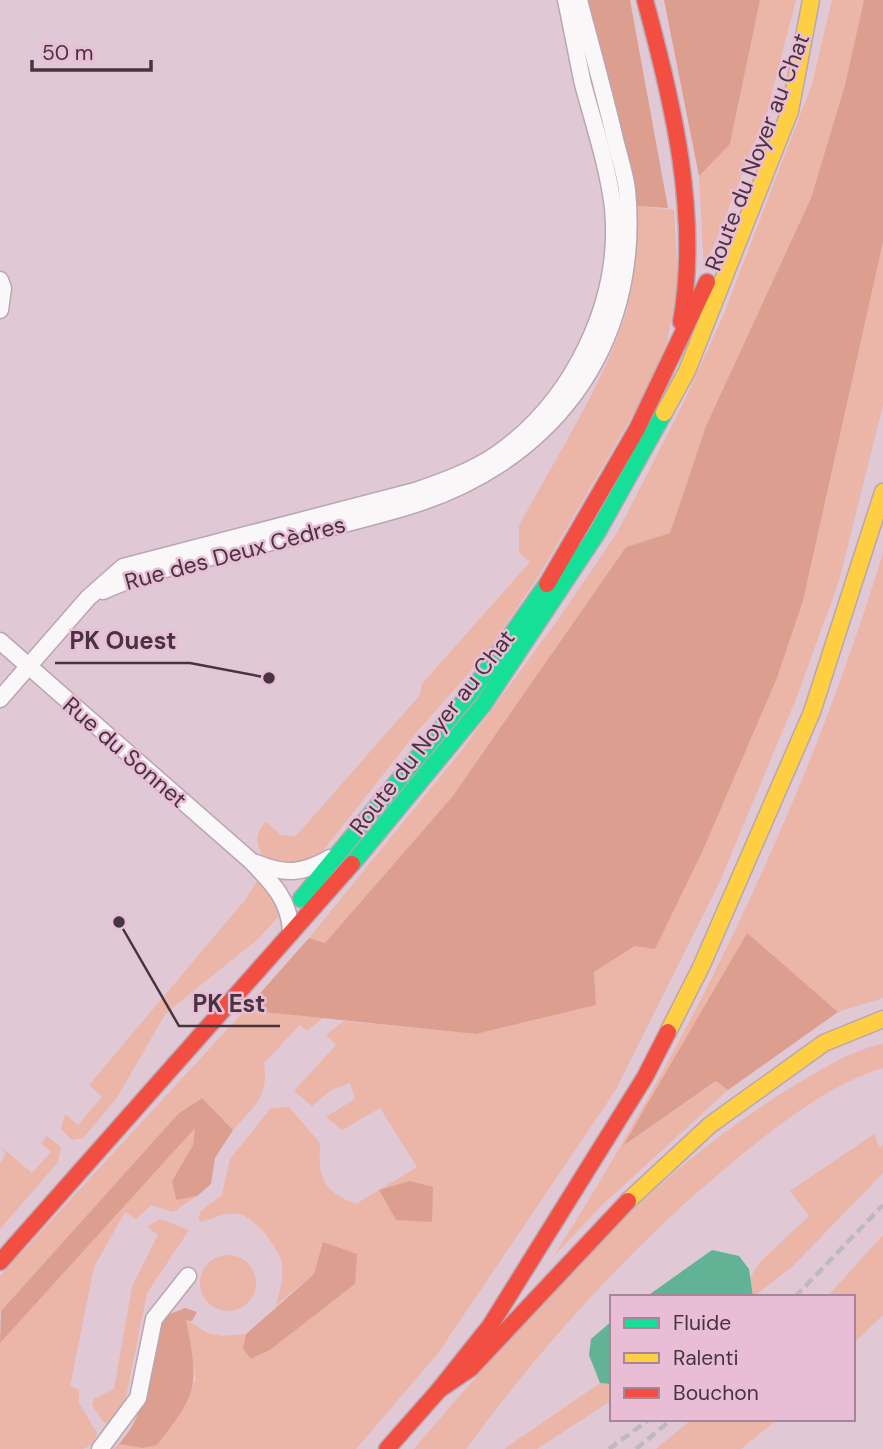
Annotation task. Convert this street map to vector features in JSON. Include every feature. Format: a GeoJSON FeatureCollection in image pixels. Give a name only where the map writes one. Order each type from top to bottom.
{"type":"FeatureCollection","features":[{"type":"Feature","properties":{"kind":"main road"},"geometry":{"type":"LineString","coordinates":[[645,0],[655,35],[679,162],[688,253],[683,316],[661,385]]}},
{"type":"Feature","properties":{"kind":"main road"},"geometry":{"type":"LineString","coordinates":[[806,24],[811,0]]}},
{"type":"Feature","properties":{"kind":"main road","name":"Route du Noyer au Chat"},"geometry":{"type":"LineString","coordinates":[[0,1238],[62,1173],[137,1084],[290,914],[334,855],[495,660],[575,539],[661,385],[715,263],[806,24]]}},
{"type":"Feature","properties":{"kind":"main road","name":"Route du Noyer au Chat"},"geometry":{"type":"LineString","coordinates":[[0,1262],[389,821],[483,705],[597,533],[687,371],[789,111],[806,24]]}},
{"type":"Feature","properties":{"kind":"main road"},"geometry":{"type":"LineString","coordinates":[[387,1449],[439,1391],[490,1326],[645,1077],[701,967],[812,712],[883,492]]}},
{"type":"Feature","properties":{"kind":"main road"},"geometry":{"type":"LineString","coordinates":[[439,1391],[470,1369],[610,1217],[710,1125],[824,1043],[883,1019]]}},
{"type":"Feature","properties":{"kind":"street","name":"Rue des Deux Cèdres"},"geometry":{"type":"LineString","coordinates":[[88,598],[123,567],[175,551],[415,491],[447,480],[497,454],[538,418],[557,396],[577,364],[600,312],[607,284],[614,229],[608,175],[566,0]]}},
{"type":"Feature","properties":{"kind":"street","name":"Rue des Deux Cèdres"},"geometry":{"type":"LineString","coordinates":[[88,598],[147,574],[402,509],[458,490],[518,454],[562,411],[598,357],[610,329],[624,276],[628,246],[626,186],[579,0]]}},
{"type":"Feature","properties":{"kind":"street"},"geometry":{"type":"LineString","coordinates":[[0,280],[0,310]]}},
{"type":"Feature","properties":{"kind":"street"},"geometry":{"type":"LineString","coordinates":[[0,699],[88,598]]}},
{"type":"Feature","properties":{"kind":"street","name":"Rue du Sonnet"},"geometry":{"type":"LineString","coordinates":[[0,640],[251,861],[279,890],[290,914]]}},
{"type":"Feature","properties":{"kind":"street","name":"Rue du Sonnet"},"geometry":{"type":"LineString","coordinates":[[251,861],[280,873],[299,873],[334,855]]}},
{"type":"Feature","properties":{"kind":"street"},"geometry":{"type":"LineString","coordinates":[[290,914],[291,931]]}},
{"type":"Feature","properties":{"kind":"street"},"geometry":{"type":"LineString","coordinates":[[100,1449],[138,1398],[154,1319],[188,1276]]}},
{"type":"Feature","properties":{"kind":"shaded area"},"geometry":{"type":"Polygon","coordinates":[[[584,0],[630,0],[668,208],[637,206],[584,0]]]}},
{"type":"Feature","properties":{"kind":"shaded area"},"geometry":{"type":"Polygon","coordinates":[[[664,0],[760,0],[730,144],[699,176],[664,0]]]}},
{"type":"Feature","properties":{"kind":"shaded area"},"geometry":{"type":"Polygon","coordinates":[[[760,0],[796,0],[767,112],[704,270],[699,175],[730,144],[760,0]]]}},
{"type":"Feature","properties":{"kind":"shaded area"},"geometry":{"type":"Polygon","coordinates":[[[832,0],[864,0],[845,85],[811,198],[706,426],[670,533],[626,547],[452,797],[325,943],[309,938],[462,750],[557,621],[617,533],[680,410],[723,316],[812,84],[832,0]]]}},
{"type":"Feature","properties":{"kind":"shaded area"},"geometry":{"type":"Polygon","coordinates":[[[864,0],[883,0],[883,242],[803,601],[777,678],[704,848],[655,949],[635,946],[594,972],[596,1005],[476,1034],[245,1010],[309,938],[325,943],[452,797],[626,547],[670,533],[706,426],[811,198],[845,85],[864,0]]]}},
{"type":"Feature","properties":{"kind":"shaded area"},"geometry":{"type":"Polygon","coordinates":[[[637,206],[674,210],[678,281],[667,343],[648,389],[540,574],[485,655],[416,733],[315,861],[289,865],[263,856],[257,838],[266,822],[281,835],[296,836],[420,695],[422,684],[530,562],[519,552],[519,526],[592,394],[617,340],[632,287],[637,206]]]}},
{"type":"Feature","properties":{"kind":"shaded area"},"geometry":{"type":"Polygon","coordinates":[[[883,242],[883,405],[839,581],[796,699],[720,881],[615,1091],[438,1353],[356,1449],[113,1449],[119,1444],[142,1448],[196,1380],[186,1319],[207,1333],[222,1336],[246,1334],[243,1349],[252,1359],[270,1350],[355,1284],[314,1274],[276,1305],[282,1281],[282,1263],[263,1231],[239,1214],[202,1222],[198,1219],[201,1211],[222,1195],[230,1159],[271,1108],[289,1107],[320,1143],[320,1165],[324,1182],[336,1194],[356,1204],[417,1167],[380,1108],[342,1130],[326,1117],[355,1099],[350,1083],[331,1090],[312,1106],[294,1091],[336,1045],[326,1035],[344,1021],[476,1034],[596,1005],[594,972],[635,946],[704,848],[777,678],[803,601],[883,242]]]}},
{"type":"Feature","properties":{"kind":"shaded area"},"geometry":{"type":"Polygon","coordinates":[[[883,553],[883,998],[838,1012],[746,934],[625,1145],[717,1081],[728,1090],[601,1206],[554,1256],[654,1088],[742,915],[819,738],[883,553]]]}},
{"type":"Feature","properties":{"kind":"shaded area"},"geometry":{"type":"Polygon","coordinates":[[[259,878],[283,912],[257,940],[166,1013],[116,1099],[83,1138],[72,1140],[61,1129],[65,1114],[78,1125],[102,1097],[89,1085],[245,900],[259,878]]]}},
{"type":"Feature","properties":{"kind":"shaded area"},"geometry":{"type":"Polygon","coordinates":[[[747,933],[838,1012],[728,1090],[716,1081],[623,1146],[747,933]]]}},
{"type":"Feature","properties":{"kind":"shaded area"},"geometry":{"type":"Polygon","coordinates":[[[245,1010],[323,1018],[307,1031],[300,1025],[264,1063],[262,1093],[233,1130],[202,1098],[178,1114],[0,1312],[0,1276],[245,1010]]]}},
{"type":"Feature","properties":{"kind":"shaded area"},"geometry":{"type":"Polygon","coordinates":[[[883,1044],[883,1068],[832,1090],[785,1121],[714,1177],[675,1212],[565,1326],[466,1449],[414,1449],[545,1299],[639,1204],[741,1120],[828,1066],[849,1055],[883,1044]]]}},
{"type":"Feature","properties":{"kind":"shaded area"},"geometry":{"type":"Polygon","coordinates":[[[202,1098],[233,1130],[215,1158],[211,1184],[197,1196],[176,1200],[172,1181],[193,1145],[195,1128],[0,1343],[1,1311],[178,1114],[202,1098]]]}},
{"type":"Feature","properties":{"kind":"shaded area"},"geometry":{"type":"Polygon","coordinates":[[[195,1127],[193,1145],[172,1181],[176,1200],[197,1196],[173,1212],[151,1205],[136,1219],[125,1212],[94,1267],[70,1386],[79,1390],[79,1403],[97,1433],[93,1444],[83,1449],[0,1449],[0,1343],[195,1127]]]}},
{"type":"Feature","properties":{"kind":"shaded area"},"geometry":{"type":"Polygon","coordinates":[[[874,1134],[880,1149],[883,1144],[883,1173],[792,1267],[753,1295],[750,1278],[760,1262],[809,1216],[790,1191],[874,1134]]]}},
{"type":"Feature","properties":{"kind":"shaded area"},"geometry":{"type":"Polygon","coordinates":[[[47,1136],[61,1147],[58,1162],[0,1229],[0,1163],[6,1154],[0,1146],[32,1173],[51,1152],[41,1143],[47,1136]]]}},
{"type":"Feature","properties":{"kind":"shaded area"},"geometry":{"type":"Polygon","coordinates":[[[410,1181],[433,1187],[432,1222],[396,1220],[379,1190],[410,1181]]]}},
{"type":"Feature","properties":{"kind":"shaded area"},"geometry":{"type":"Polygon","coordinates":[[[160,1219],[189,1230],[147,1293],[124,1407],[108,1424],[103,1422],[92,1405],[94,1399],[114,1389],[132,1287],[158,1235],[147,1227],[160,1219]]]}},
{"type":"Feature","properties":{"kind":"shaded area"},"geometry":{"type":"Polygon","coordinates":[[[883,1235],[883,1315],[855,1342],[855,1295],[829,1295],[883,1235]]]}},
{"type":"Feature","properties":{"kind":"shaded area"},"geometry":{"type":"Polygon","coordinates":[[[323,1242],[357,1254],[355,1284],[270,1350],[251,1359],[243,1349],[246,1334],[314,1274],[323,1242]]]}},
{"type":"Feature","properties":{"kind":"shaded area"},"geometry":{"type":"Polygon","coordinates":[[[712,1250],[739,1256],[749,1269],[753,1295],[649,1295],[712,1250]]]}},
{"type":"Feature","properties":{"kind":"shaded area"},"geometry":{"type":"Polygon","coordinates":[[[222,1255],[234,1255],[244,1259],[252,1267],[256,1283],[252,1299],[244,1307],[234,1311],[222,1311],[212,1307],[204,1299],[200,1289],[200,1277],[204,1267],[212,1259],[222,1255]]]}},
{"type":"Feature","properties":{"kind":"shaded area"},"geometry":{"type":"Polygon","coordinates":[[[185,1308],[197,1312],[192,1321],[186,1320],[194,1374],[188,1399],[157,1445],[142,1448],[119,1444],[137,1417],[147,1388],[157,1325],[165,1316],[185,1308]]]}},
{"type":"Feature","properties":{"kind":"shaded area"},"geometry":{"type":"Polygon","coordinates":[[[610,1323],[610,1384],[600,1383],[589,1355],[591,1339],[610,1323]]]}},
{"type":"Feature","properties":{"kind":"shaded area"},"geometry":{"type":"Polygon","coordinates":[[[600,1383],[610,1384],[610,1401],[537,1449],[504,1449],[600,1383]]]}},
{"type":"Feature","properties":{"kind":"shaded area"},"geometry":{"type":"Polygon","coordinates":[[[690,1421],[776,1421],[741,1449],[656,1449],[690,1421]]]}},
{"type":"Feature","properties":{"kind":"railway"},"geometry":{"type":"LineString","coordinates":[[797,1295],[883,1205]]}},
{"type":"Feature","properties":{"kind":"railway"},"geometry":{"type":"LineString","coordinates":[[609,1449],[647,1421]]}},
{"type":"Feature","properties":{"kind":"railway"},"geometry":{"type":"LineString","coordinates":[[636,1449],[670,1421]]}},
{"type":"Feature","properties":{"kind":"traffic: fast"},"geometry":{"type":"LineString","coordinates":[[352,864],[483,705],[597,533],[664,413]]}},
{"type":"Feature","properties":{"kind":"traffic: fast"},"geometry":{"type":"LineString","coordinates":[[301,899],[472,691],[547,584]]}},
{"type":"Feature","properties":{"kind":"traffic: slow"},"geometry":{"type":"LineString","coordinates":[[664,413],[687,371],[790,111],[811,0]]}},
{"type":"Feature","properties":{"kind":"traffic: slow"},"geometry":{"type":"LineString","coordinates":[[668,1032],[701,967],[812,712],[883,492]]}},
{"type":"Feature","properties":{"kind":"traffic: slow"},"geometry":{"type":"LineString","coordinates":[[628,1201],[710,1125],[824,1043],[883,1019]]}},
{"type":"Feature","properties":{"kind":"traffic: jam"},"geometry":{"type":"LineString","coordinates":[[645,0],[665,79],[681,160],[687,241],[681,322]]}},
{"type":"Feature","properties":{"kind":"traffic: jam"},"geometry":{"type":"LineString","coordinates":[[547,584],[637,429],[707,282]]}},
{"type":"Feature","properties":{"kind":"traffic: jam"},"geometry":{"type":"LineString","coordinates":[[0,1262],[352,864]]}},
{"type":"Feature","properties":{"kind":"traffic: jam"},"geometry":{"type":"LineString","coordinates":[[439,1390],[490,1326],[645,1077],[668,1032]]}},
{"type":"Feature","properties":{"kind":"traffic: jam"},"geometry":{"type":"LineString","coordinates":[[387,1449],[439,1390],[470,1369],[628,1201]]}},
{"type":"Feature","properties":{"kind":"place","name":"PK Ouest"},"geometry":{"type":"Point","coordinates":[269,678]}},
{"type":"Feature","properties":{"kind":"place","name":"PK Est"},"geometry":{"type":"Point","coordinates":[119,922]}}]}
